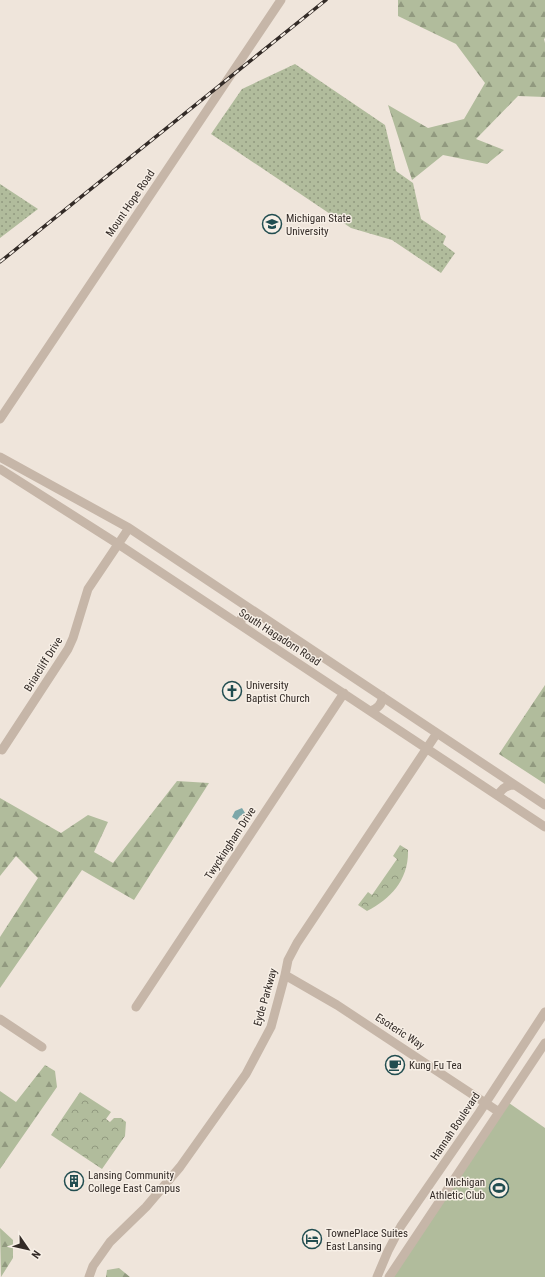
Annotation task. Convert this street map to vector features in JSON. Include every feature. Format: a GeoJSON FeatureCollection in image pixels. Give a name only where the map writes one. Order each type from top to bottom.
{"type":"FeatureCollection","features":[{"type":"Feature","properties":{"kind":"street","name":"Mount Hope Road"},"geometry":{"type":"LineString","coordinates":[[0,419],[281,0]]}},
{"type":"Feature","properties":{"kind":"street","name":"South Hagadorn Road"},"geometry":{"type":"LineString","coordinates":[[0,457],[129,528],[545,805]]}},
{"type":"Feature","properties":{"kind":"street","name":"South Hagadorn Road"},"geometry":{"type":"LineString","coordinates":[[0,469],[118,544],[545,827]]}},
{"type":"Feature","properties":{"kind":"street","name":"Briarcliff Drive"},"geometry":{"type":"LineString","coordinates":[[2,750],[68,649],[73,638],[88,589],[129,528]]}},
{"type":"Feature","properties":{"kind":"street"},"geometry":{"type":"LineString","coordinates":[[241,625],[241,619],[245,613],[253,610]]}},
{"type":"Feature","properties":{"kind":"street","name":"Twyckingham Drive"},"geometry":{"type":"LineString","coordinates":[[136,1007],[344,693]]}},
{"type":"Feature","properties":{"kind":"street"},"geometry":{"type":"LineString","coordinates":[[371,711],[380,705],[382,696]]}},
{"type":"Feature","properties":{"kind":"street","name":"Eyde Parkway"},"geometry":{"type":"LineString","coordinates":[[90,1277],[93,1266],[110,1242],[146,1207],[180,1167],[246,1074],[270,1027],[288,960],[297,943],[437,733]]}},
{"type":"Feature","properties":{"kind":"street"},"geometry":{"type":"LineString","coordinates":[[498,796],[501,790],[506,786],[515,785]]}},
{"type":"Feature","properties":{"kind":"street","name":"Esoteric Way"},"geometry":{"type":"LineString","coordinates":[[285,975],[337,1004],[499,1112]]}},
{"type":"Feature","properties":{"kind":"street","name":"Hannah Boulevard"},"geometry":{"type":"LineString","coordinates":[[377,1277],[401,1226],[545,1012]]}},
{"type":"Feature","properties":{"kind":"street"},"geometry":{"type":"LineString","coordinates":[[0,1019],[42,1047]]}},
{"type":"Feature","properties":{"kind":"street"},"geometry":{"type":"LineString","coordinates":[[389,1277],[545,1043]]}},
{"type":"Feature","properties":{"kind":"green space"},"geometry":{"type":"Polygon","coordinates":[[[398,0],[545,0],[545,97],[518,96],[476,139],[504,150],[487,164],[443,155],[412,180],[388,105],[428,128],[464,119],[485,83],[456,44],[398,16],[398,0]]]}},
{"type":"Feature","properties":{"kind":"green space"},"geometry":{"type":"Polygon","coordinates":[[[295,64],[385,125],[396,171],[413,183],[421,219],[446,236],[443,244],[455,253],[441,273],[392,240],[351,228],[211,134],[242,89],[295,64]]]}},
{"type":"Feature","properties":{"kind":"green space"},"geometry":{"type":"Polygon","coordinates":[[[0,184],[38,209],[0,238],[0,184]]]}},
{"type":"Feature","properties":{"kind":"green space"},"geometry":{"type":"Polygon","coordinates":[[[545,685],[545,784],[499,754],[545,685]]]}},
{"type":"Feature","properties":{"kind":"green space"},"geometry":{"type":"Polygon","coordinates":[[[177,781],[209,783],[134,900],[82,870],[0,988],[0,937],[38,878],[16,856],[0,876],[0,798],[61,833],[88,815],[108,822],[94,852],[113,863],[177,781]]]}},
{"type":"Feature","properties":{"kind":"green space"},"geometry":{"type":"Polygon","coordinates":[[[400,845],[408,850],[408,860],[402,879],[391,894],[367,911],[358,905],[368,892],[372,895],[397,859],[393,856],[400,845]]]}},
{"type":"Feature","properties":{"kind":"green space"},"geometry":{"type":"Polygon","coordinates":[[[45,1065],[55,1071],[57,1087],[0,1169],[0,1091],[16,1102],[45,1065]]]}},
{"type":"Feature","properties":{"kind":"green space"},"geometry":{"type":"Polygon","coordinates":[[[80,1092],[111,1112],[106,1119],[110,1122],[114,1118],[121,1118],[126,1122],[125,1136],[102,1169],[51,1135],[80,1092]]]}},
{"type":"Feature","properties":{"kind":"green space","name":"Michigan Athletic Club"},"geometry":{"type":"Polygon","coordinates":[[[509,1103],[545,1128],[545,1277],[393,1277],[509,1103]]]}},
{"type":"Feature","properties":{"kind":"green space"},"geometry":{"type":"Polygon","coordinates":[[[0,1228],[13,1240],[13,1258],[1,1277],[0,1228]]]}},
{"type":"Feature","properties":{"kind":"green space"},"geometry":{"type":"Polygon","coordinates":[[[119,1268],[130,1277],[106,1277],[107,1270],[119,1268]]]}},
{"type":"Feature","properties":{"kind":"water"},"geometry":{"type":"Polygon","coordinates":[[[242,808],[245,813],[237,820],[232,817],[235,811],[242,808]]]}},
{"type":"Feature","properties":{"kind":"railway"},"geometry":{"type":"LineString","coordinates":[[0,262],[326,0]]}},
{"type":"Feature","properties":{"kind":"place","name":"Michigan State University"},"geometry":{"type":"Point","coordinates":[272,224]}},
{"type":"Feature","properties":{"kind":"place","name":"University Baptist Church"},"geometry":{"type":"Point","coordinates":[232,691]}},
{"type":"Feature","properties":{"kind":"place","name":"Kung Fu Tea"},"geometry":{"type":"Point","coordinates":[395,1065]}},
{"type":"Feature","properties":{"kind":"place","name":"Lansing Community College East Campus"},"geometry":{"type":"Point","coordinates":[74,1181]}},
{"type":"Feature","properties":{"kind":"place","name":"Michigan Athletic Club"},"geometry":{"type":"Point","coordinates":[499,1188]}},
{"type":"Feature","properties":{"kind":"place","name":"TownePlace Suites East Lansing"},"geometry":{"type":"Point","coordinates":[312,1239]}}]}
